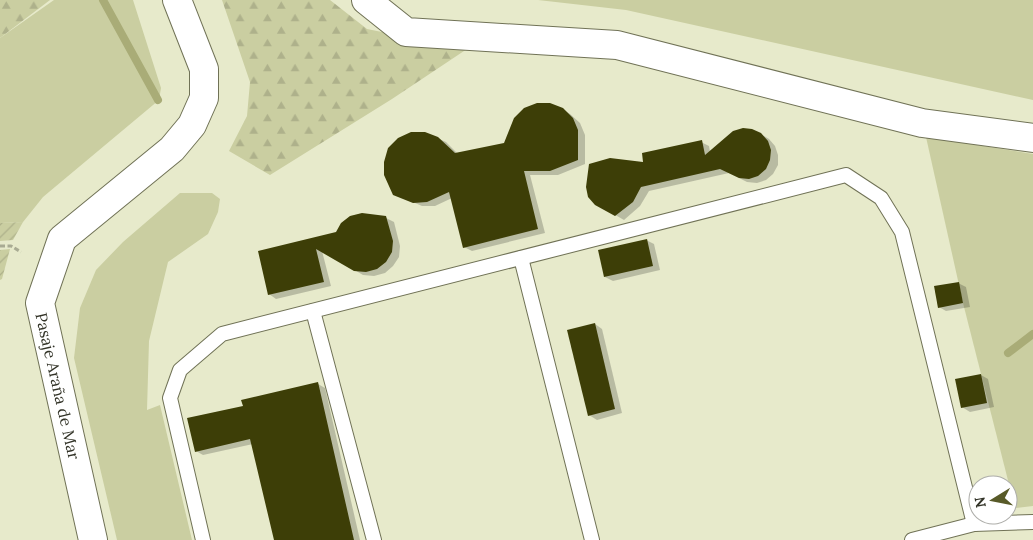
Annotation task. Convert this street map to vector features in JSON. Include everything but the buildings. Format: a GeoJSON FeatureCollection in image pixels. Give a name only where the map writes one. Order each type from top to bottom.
{"type":"FeatureCollection","features":[{"type":"Feature","properties":{"kind":"street","name":"Pasaje Araña de Mar"},"geometry":{"type":"LineString","coordinates":[[93,540],[40,303],[62,239],[172,149],[192,126],[204,98],[204,69],[177,0]]}},
{"type":"Feature","properties":{"kind":"street"},"geometry":{"type":"LineString","coordinates":[[366,0],[406,32],[617,45],[922,123],[1033,138]]}},
{"type":"Feature","properties":{"kind":"lane"},"geometry":{"type":"LineString","coordinates":[[203,540],[170,398],[180,370],[222,334],[846,175],[881,198],[902,232],[968,500]]}},
{"type":"Feature","properties":{"kind":"lane"},"geometry":{"type":"LineString","coordinates":[[521,258],[592,540]]}},
{"type":"Feature","properties":{"kind":"lane"},"geometry":{"type":"LineString","coordinates":[[313,311],[374,540]]}},
{"type":"Feature","properties":{"kind":"lane"},"geometry":{"type":"LineString","coordinates":[[1018,523],[1033,522]]}},
{"type":"Feature","properties":{"kind":"lane"},"geometry":{"type":"LineString","coordinates":[[912,540],[970,525]]}},
{"type":"Feature","properties":{"kind":"path"},"geometry":{"type":"LineString","coordinates":[[0,246],[11,246],[21,252]]}},
{"type":"Feature","properties":{"kind":"green space"},"geometry":{"type":"Polygon","coordinates":[[[0,0],[50,0],[0,38],[0,0]]]}},
{"type":"Feature","properties":{"kind":"green space"},"geometry":{"type":"Polygon","coordinates":[[[54,0],[133,0],[161,88],[159,100],[43,197],[23,222],[0,223],[0,38],[54,0]]]}},
{"type":"Feature","properties":{"kind":"green space"},"geometry":{"type":"Polygon","coordinates":[[[222,0],[330,0],[367,29],[467,49],[392,99],[270,175],[229,151],[247,116],[250,82],[222,0]]]}},
{"type":"Feature","properties":{"kind":"green space"},"geometry":{"type":"Polygon","coordinates":[[[538,0],[1033,0],[1033,100],[626,10],[538,0]]]}},
{"type":"Feature","properties":{"kind":"green space"},"geometry":{"type":"Polygon","coordinates":[[[926,137],[1033,154],[1033,506],[1018,508],[1018,475],[1007,475],[963,303],[926,137]]]}},
{"type":"Feature","properties":{"kind":"green space"},"geometry":{"type":"Polygon","coordinates":[[[180,193],[212,193],[220,199],[218,212],[208,234],[168,262],[149,341],[147,410],[160,405],[192,540],[117,540],[74,358],[80,308],[96,270],[123,242],[180,193]]]}},
{"type":"Feature","properties":{"kind":"green space"},"geometry":{"type":"Polygon","coordinates":[[[23,222],[13,240],[0,241],[0,223],[23,222]]]}},
{"type":"Feature","properties":{"kind":"green space"},"geometry":{"type":"Polygon","coordinates":[[[10,249],[2,279],[0,280],[0,250],[10,249]]]}},
{"type":"Feature","properties":{"kind":"waterway"},"geometry":{"type":"LineString","coordinates":[[103,0],[158,100]]}},
{"type":"Feature","properties":{"kind":"waterway"},"geometry":{"type":"LineString","coordinates":[[1008,353],[1033,334]]}}]}
